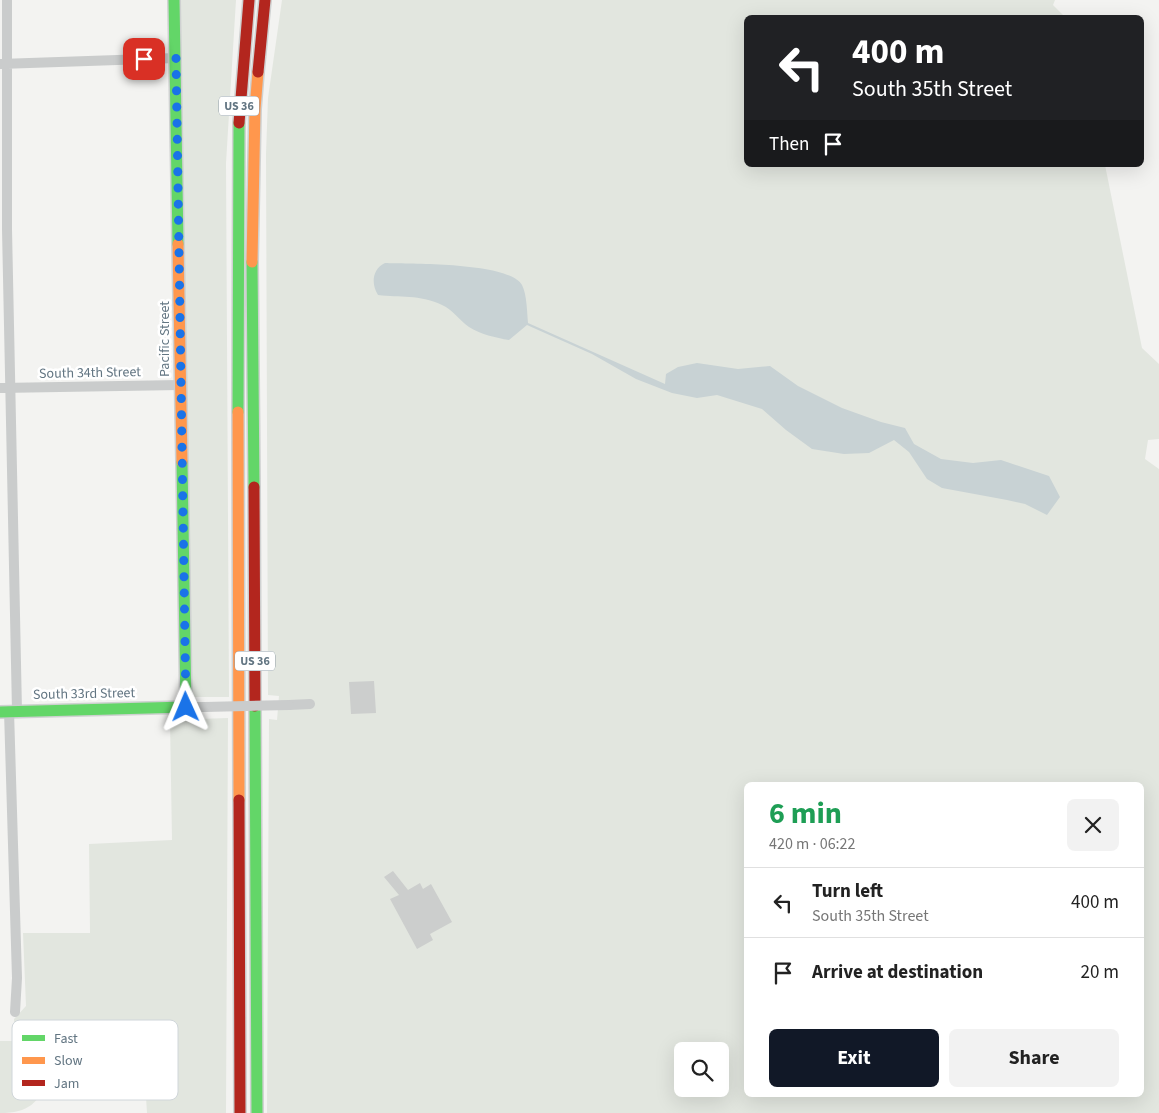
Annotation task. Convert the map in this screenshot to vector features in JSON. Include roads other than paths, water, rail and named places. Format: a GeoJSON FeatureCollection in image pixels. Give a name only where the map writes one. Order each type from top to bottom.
{"type":"FeatureCollection","features":[{"type":"Feature","properties":{"kind":"main road","name":"Pacific Street"},"geometry":{"type":"LineString","coordinates":[[174,0],[186,707]]}},
{"type":"Feature","properties":{"kind":"main road","name":"US 36"},"geometry":{"type":"LineString","coordinates":[[240,1113],[237,212],[239,105],[249,0]]}},
{"type":"Feature","properties":{"kind":"main road","name":"US 36"},"geometry":{"type":"LineString","coordinates":[[256,1113],[252,210],[255,109],[265,0]]}},
{"type":"Feature","properties":{"kind":"main road","name":"South 33rd Street"},"geometry":{"type":"LineString","coordinates":[[9,711],[186,707]]}},
{"type":"Feature","properties":{"kind":"street"},"geometry":{"type":"LineString","coordinates":[[7,0],[4,64],[11,388],[9,711],[17,978],[16,1012]]}},
{"type":"Feature","properties":{"kind":"street"},"geometry":{"type":"LineString","coordinates":[[4,64],[176,58]]}},
{"type":"Feature","properties":{"kind":"street","name":"South 34th Street"},"geometry":{"type":"LineString","coordinates":[[0,388],[180,385]]}},
{"type":"Feature","properties":{"kind":"street","name":"South 33rd Street"},"geometry":{"type":"LineString","coordinates":[[186,707],[310,704]]}}]}
